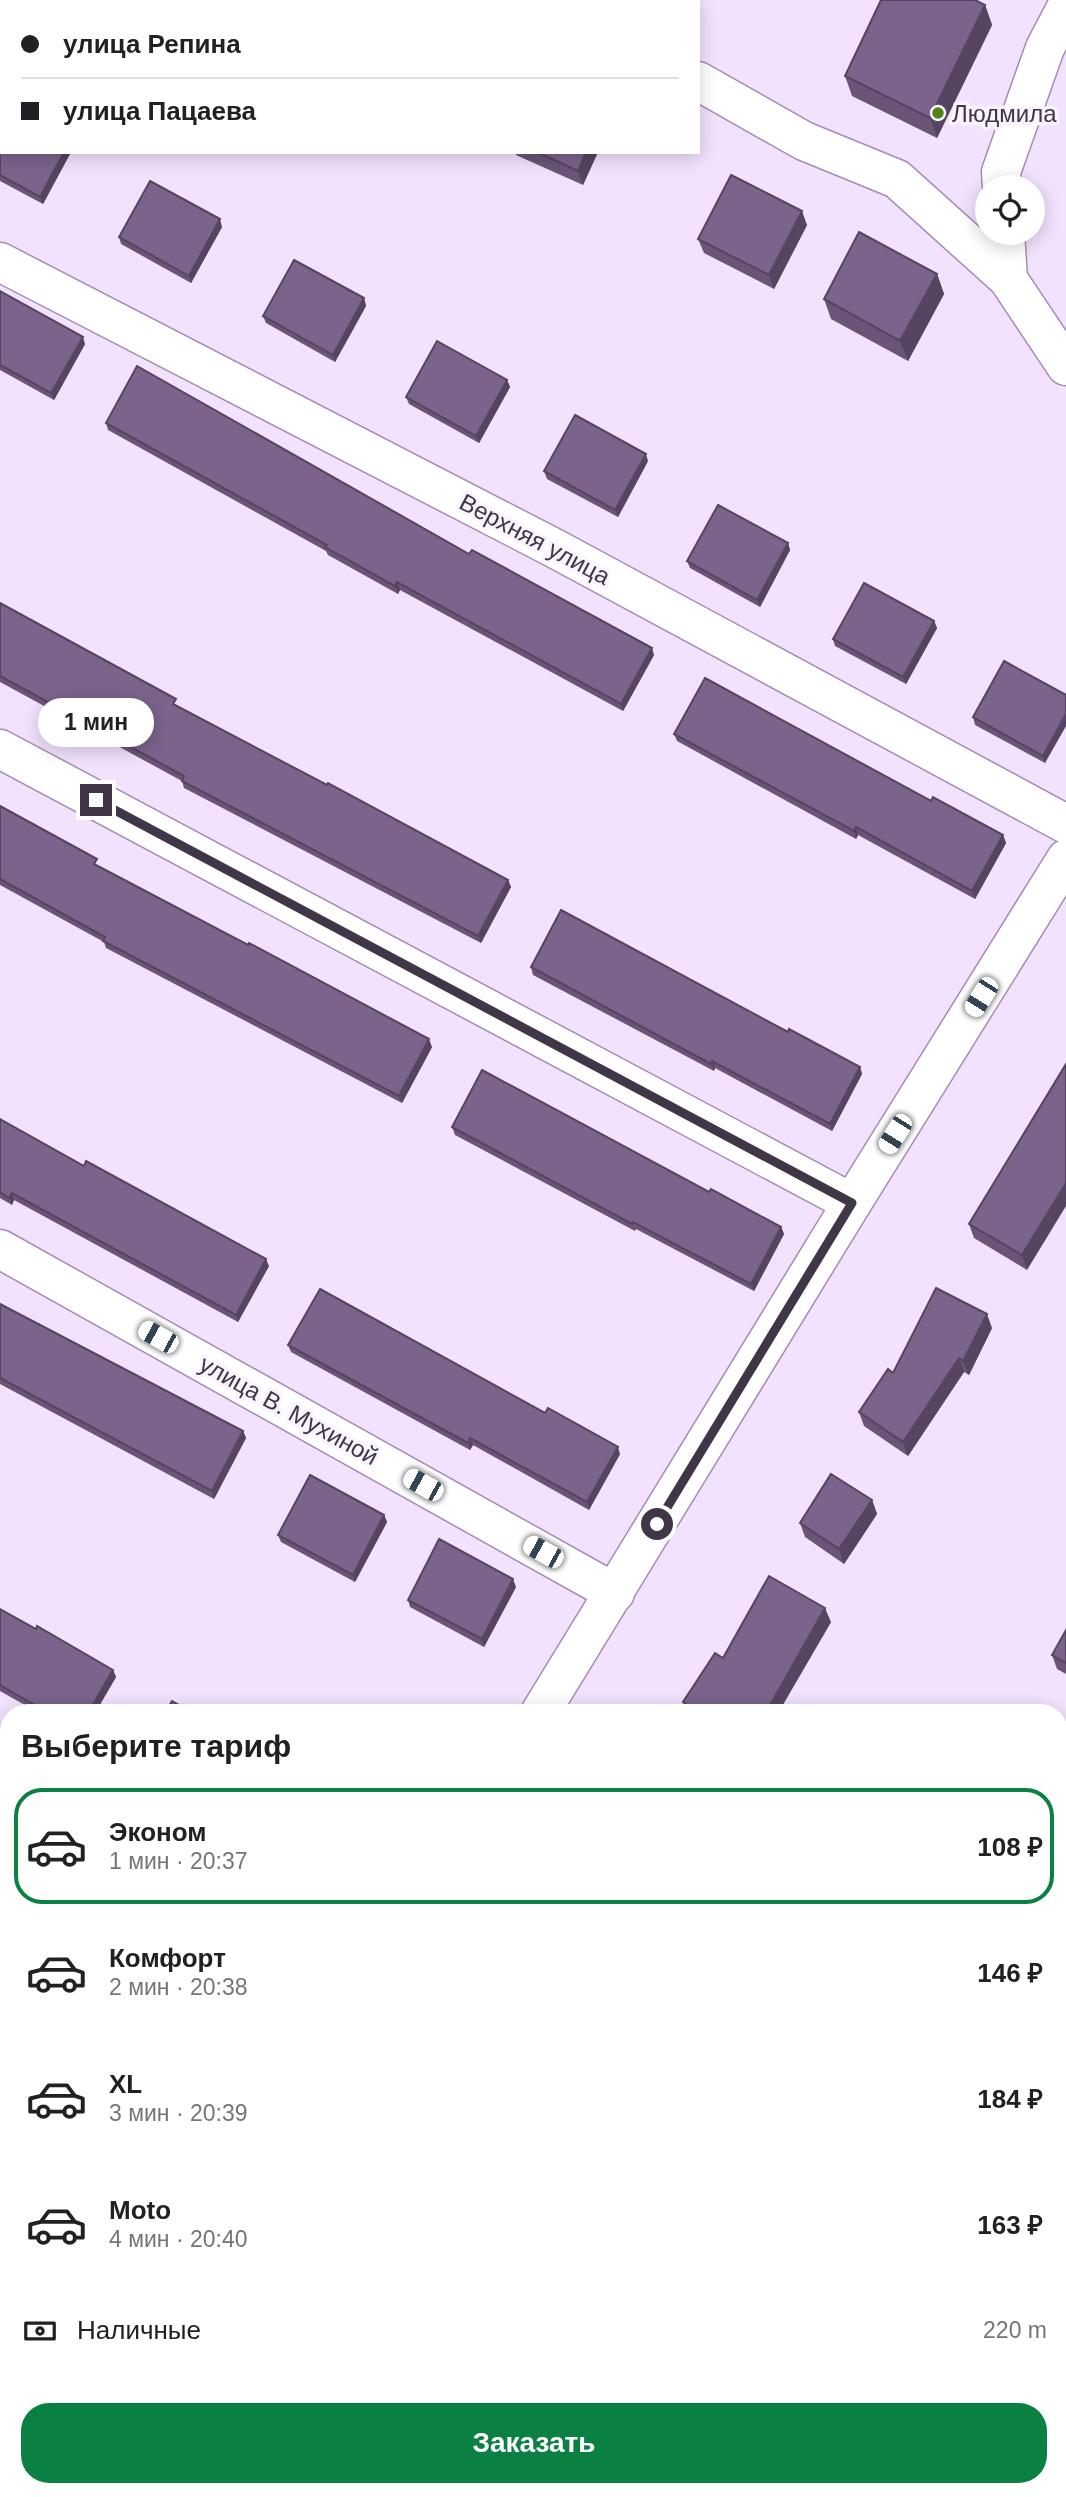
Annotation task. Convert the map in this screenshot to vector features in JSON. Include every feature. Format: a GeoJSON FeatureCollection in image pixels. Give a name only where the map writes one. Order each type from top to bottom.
{"type":"FeatureCollection","features":[{"type":"Feature","properties":{"kind":"street"},"geometry":{"type":"LineString","coordinates":[[1001,175],[1045,48],[1066,8]]}},
{"type":"Feature","properties":{"kind":"street"},"geometry":{"type":"LineString","coordinates":[[700,60],[709,87],[804,141],[897,179],[1009,279],[1066,366]]}},
{"type":"Feature","properties":{"kind":"street"},"geometry":{"type":"LineString","coordinates":[[1006,245],[1009,279]]}},
{"type":"Feature","properties":{"kind":"street","name":"Верхняя улица"},"geometry":{"type":"LineString","coordinates":[[0,262],[554,548],[1066,824]]}},
{"type":"Feature","properties":{"kind":"street"},"geometry":{"type":"LineString","coordinates":[[0,748],[852,1203]]}},
{"type":"Feature","properties":{"kind":"street"},"geometry":{"type":"LineString","coordinates":[[546,1704],[1066,859]]}},
{"type":"Feature","properties":{"kind":"street","name":"улица В. Мухиной"},"geometry":{"type":"LineString","coordinates":[[0,1249],[615,1592]]}},
{"type":"Feature","properties":{"kind":"building"},"geometry":{"type":"Polygon","coordinates":[[[881,0],[975,0],[985,5],[930,118],[845,76],[881,0]]]}},
{"type":"Feature","properties":{"kind":"building"},"geometry":{"type":"Polygon","coordinates":[[[0,154],[63,154],[40,197],[0,175],[0,154]]]}},
{"type":"Feature","properties":{"kind":"building"},"geometry":{"type":"Polygon","coordinates":[[[541,154],[585,154],[578,171],[541,154]]]}},
{"type":"Feature","properties":{"kind":"building"},"geometry":{"type":"Polygon","coordinates":[[[731,175],[802,211],[769,275],[698,239],[731,175]]]}},
{"type":"Feature","properties":{"kind":"building"},"geometry":{"type":"Polygon","coordinates":[[[150,181],[220,219],[189,276],[119,237],[150,181]]]}},
{"type":"Feature","properties":{"kind":"building"},"geometry":{"type":"Polygon","coordinates":[[[859,232],[937,274],[900,341],[824,299],[859,232]]]}},
{"type":"Feature","properties":{"kind":"building"},"geometry":{"type":"Polygon","coordinates":[[[294,260],[364,298],[333,355],[263,316],[294,260]]]}},
{"type":"Feature","properties":{"kind":"building"},"geometry":{"type":"Polygon","coordinates":[[[0,291],[83,337],[51,393],[0,365],[0,291]]]}},
{"type":"Feature","properties":{"kind":"building"},"geometry":{"type":"Polygon","coordinates":[[[437,341],[507,380],[476,436],[406,397],[437,341]]]}},
{"type":"Feature","properties":{"kind":"building"},"geometry":{"type":"Polygon","coordinates":[[[137,366],[469,554],[472,550],[652,648],[621,704],[397,582],[395,586],[325,547],[327,545],[106,423],[137,366]]]}},
{"type":"Feature","properties":{"kind":"building"},"geometry":{"type":"Polygon","coordinates":[[[575,415],[646,454],[615,510],[544,471],[575,415]]]}},
{"type":"Feature","properties":{"kind":"building"},"geometry":{"type":"Polygon","coordinates":[[[718,505],[788,543],[757,600],[687,561],[718,505]]]}},
{"type":"Feature","properties":{"kind":"building"},"geometry":{"type":"Polygon","coordinates":[[[864,583],[934,621],[903,677],[833,639],[864,583]]]}},
{"type":"Feature","properties":{"kind":"building"},"geometry":{"type":"Polygon","coordinates":[[[0,603],[176,699],[173,704],[327,785],[328,783],[508,880],[478,936],[182,781],[184,776],[0,676],[0,603]]]}},
{"type":"Feature","properties":{"kind":"building"},"geometry":{"type":"Polygon","coordinates":[[[1004,661],[1066,695],[1066,714],[1043,756],[973,717],[1004,661]]]}},
{"type":"Feature","properties":{"kind":"building"},"geometry":{"type":"Polygon","coordinates":[[[705,678],[931,801],[933,797],[1003,835],[972,891],[856,827],[854,831],[674,734],[705,678]]]}},
{"type":"Feature","properties":{"kind":"building"},"geometry":{"type":"Polygon","coordinates":[[[0,806],[97,859],[94,864],[429,1039],[399,1096],[103,941],[105,937],[0,879],[0,806]]]}},
{"type":"Feature","properties":{"kind":"building"},"geometry":{"type":"Polygon","coordinates":[[[561,910],[788,1032],[789,1029],[860,1067],[830,1124],[712,1061],[711,1064],[531,967],[561,910]]]}},
{"type":"Feature","properties":{"kind":"building"},"geometry":{"type":"Polygon","coordinates":[[[1066,1064],[1066,1183],[1022,1255],[969,1224],[1066,1064]]]}},
{"type":"Feature","properties":{"kind":"building"},"geometry":{"type":"Polygon","coordinates":[[[482,1070],[709,1192],[711,1189],[781,1227],[751,1284],[633,1222],[632,1224],[452,1127],[482,1070]]]}},
{"type":"Feature","properties":{"kind":"building"},"geometry":{"type":"Polygon","coordinates":[[[0,1119],[84,1166],[86,1161],[266,1259],[236,1315],[12,1193],[9,1198],[0,1192],[0,1119]]]}},
{"type":"Feature","properties":{"kind":"building"},"geometry":{"type":"Polygon","coordinates":[[[936,1288],[987,1314],[963,1361],[959,1358],[903,1442],[859,1412],[888,1369],[893,1373],[936,1288]]]}},
{"type":"Feature","properties":{"kind":"building"},"geometry":{"type":"Polygon","coordinates":[[[320,1289],[545,1413],[548,1408],[618,1447],[587,1502],[470,1438],[468,1443],[288,1345],[320,1289]]]}},
{"type":"Feature","properties":{"kind":"building"},"geometry":{"type":"Polygon","coordinates":[[[0,1304],[243,1431],[212,1491],[0,1378],[0,1304]]]}},
{"type":"Feature","properties":{"kind":"building"},"geometry":{"type":"Polygon","coordinates":[[[831,1474],[872,1500],[839,1549],[800,1523],[831,1474]]]}},
{"type":"Feature","properties":{"kind":"building"},"geometry":{"type":"Polygon","coordinates":[[[310,1475],[384,1515],[353,1575],[278,1535],[310,1475]]]}},
{"type":"Feature","properties":{"kind":"building"},"geometry":{"type":"Polygon","coordinates":[[[439,1539],[513,1579],[482,1639],[408,1600],[439,1539]]]}},
{"type":"Feature","properties":{"kind":"building"},"geometry":{"type":"Polygon","coordinates":[[[769,1576],[825,1608],[770,1704],[683,1702],[715,1653],[723,1658],[769,1576]]]}},
{"type":"Feature","properties":{"kind":"building"},"geometry":{"type":"Polygon","coordinates":[[[0,1609],[36,1629],[37,1626],[113,1670],[93,1704],[33,1704],[0,1685],[0,1609]]]}},
{"type":"Feature","properties":{"kind":"building"},"geometry":{"type":"Polygon","coordinates":[[[1066,1630],[1066,1663],[1052,1655],[1066,1630]]]}},
{"type":"Feature","properties":{"kind":"place","name":"Людмила"},"geometry":{"type":"Point","coordinates":[938,113]}},
{"type":"Feature","properties":{"kind":"route"},"geometry":{"type":"LineString","coordinates":[[96,800],[852,1203],[657,1524]]}}]}
